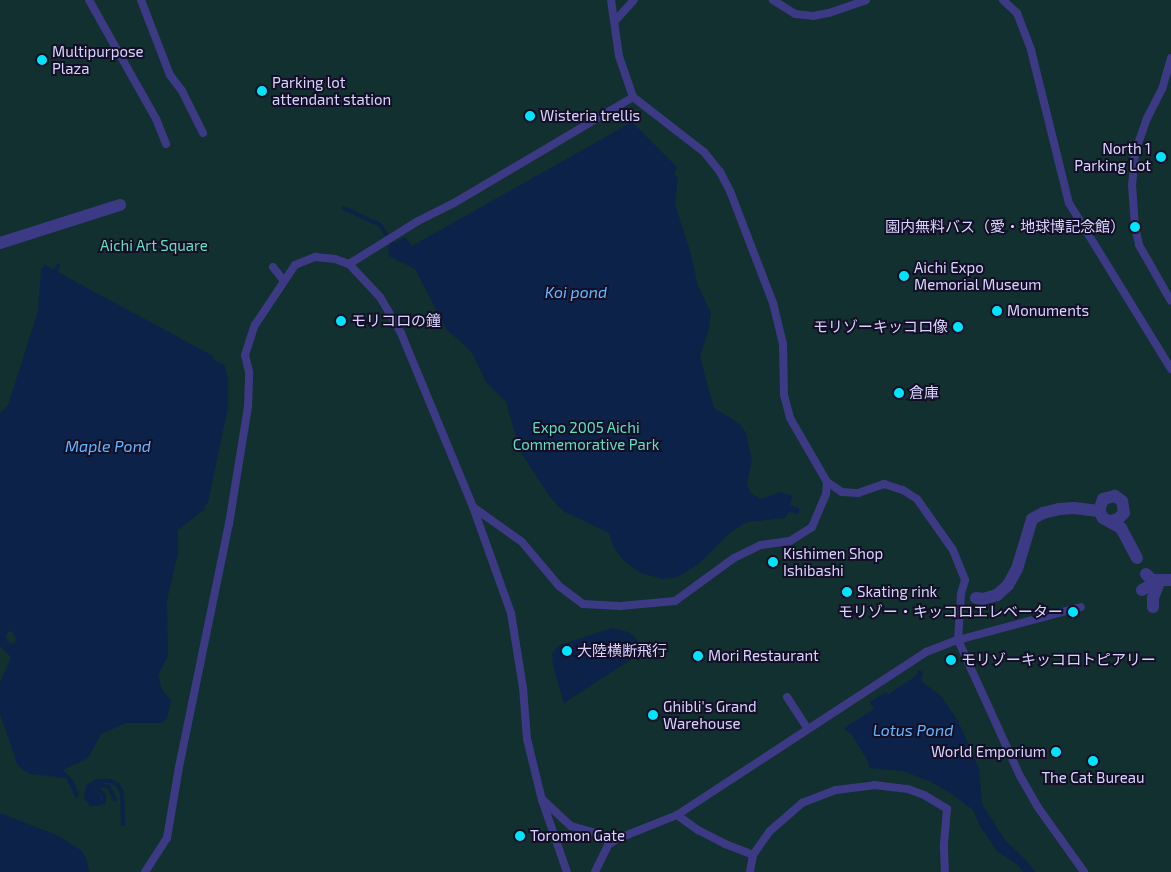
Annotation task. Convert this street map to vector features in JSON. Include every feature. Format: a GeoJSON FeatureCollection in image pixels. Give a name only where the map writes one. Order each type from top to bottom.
{"type":"FeatureCollection","features":[{"type":"Feature","properties":{"kind":"street"},"geometry":{"type":"LineString","coordinates":[[0,243],[120,205]]}},
{"type":"Feature","properties":{"kind":"street"},"geometry":{"type":"LineString","coordinates":[[976,598],[983,599],[997,595],[1008,585],[1017,569],[1032,519],[1043,513],[1099,504],[1110,496],[1122,501],[1124,513],[1118,519],[1110,521]]}},
{"type":"Feature","properties":{"kind":"street"},"geometry":{"type":"LineString","coordinates":[[1099,504],[1103,518],[1121,528],[1137,558]]}},
{"type":"Feature","properties":{"kind":"street"},"geometry":{"type":"LineString","coordinates":[[1146,574],[1152,580],[1165,580]]}},
{"type":"Feature","properties":{"kind":"street"},"geometry":{"type":"LineString","coordinates":[[1142,590],[1165,580]]}},
{"type":"Feature","properties":{"kind":"street"},"geometry":{"type":"LineString","coordinates":[[1153,607],[1153,598],[1165,580]]}},
{"type":"Feature","properties":{"kind":"lane"},"geometry":{"type":"LineString","coordinates":[[89,0],[156,119],[166,144]]}},
{"type":"Feature","properties":{"kind":"lane"},"geometry":{"type":"LineString","coordinates":[[141,0],[170,75],[182,91],[203,133]]}},
{"type":"Feature","properties":{"kind":"lane"},"geometry":{"type":"LineString","coordinates":[[611,0],[619,56],[633,97],[704,152],[720,172],[730,191],[774,303],[783,344],[784,395],[790,418],[827,482],[842,492],[858,493],[884,484],[903,490],[917,498],[953,550],[965,580],[961,594],[958,640],[1020,776],[1037,806],[1084,872]]}},
{"type":"Feature","properties":{"kind":"lane"},"geometry":{"type":"LineString","coordinates":[[615,21],[634,0]]}},
{"type":"Feature","properties":{"kind":"lane"},"geometry":{"type":"LineString","coordinates":[[773,0],[795,14],[814,16],[829,13],[866,0]]}},
{"type":"Feature","properties":{"kind":"lane"},"geometry":{"type":"LineString","coordinates":[[1003,0],[1017,13],[1030,50],[1069,202],[1171,369]]}},
{"type":"Feature","properties":{"kind":"lane"},"geometry":{"type":"LineString","coordinates":[[1171,58],[1162,89],[1147,118],[1135,152],[1132,185],[1135,227],[1139,245],[1171,301]]}},
{"type":"Feature","properties":{"kind":"lane"},"geometry":{"type":"LineString","coordinates":[[349,264],[633,97]]}},
{"type":"Feature","properties":{"kind":"lane"},"geometry":{"type":"LineString","coordinates":[[146,872],[167,838],[179,767],[229,524],[248,407],[250,372],[245,355],[256,325],[283,280],[295,265],[314,257],[335,259],[349,264],[380,297],[401,333],[473,507],[511,613],[523,688],[527,739],[542,800],[567,872]]}},
{"type":"Feature","properties":{"kind":"lane"},"geometry":{"type":"LineString","coordinates":[[273,267],[283,280]]}},
{"type":"Feature","properties":{"kind":"lane"},"geometry":{"type":"LineString","coordinates":[[473,507],[522,542],[559,586],[583,604],[620,606],[676,601],[734,558],[761,545],[790,541],[812,527],[826,494],[827,482]]}},
{"type":"Feature","properties":{"kind":"lane"},"geometry":{"type":"LineString","coordinates":[[961,594],[976,598]]}},
{"type":"Feature","properties":{"kind":"lane"},"geometry":{"type":"LineString","coordinates":[[595,872],[608,845],[616,839],[677,814],[926,652],[958,640],[1081,607]]}},
{"type":"Feature","properties":{"kind":"lane"},"geometry":{"type":"LineString","coordinates":[[787,697],[808,729]]}},
{"type":"Feature","properties":{"kind":"lane"},"geometry":{"type":"LineString","coordinates":[[750,872],[754,855],[770,831],[802,803],[820,795],[853,786],[891,786],[924,794],[947,808],[944,847],[945,872]]}},
{"type":"Feature","properties":{"kind":"lane"},"geometry":{"type":"LineString","coordinates":[[542,800],[571,826],[616,839]]}},
{"type":"Feature","properties":{"kind":"lane"},"geometry":{"type":"LineString","coordinates":[[677,814],[698,830],[725,844],[754,855]]}},
{"type":"Feature","properties":{"kind":"green space","name":"Expo 2005 Aichi Commemorative Park"},"geometry":{"type":"Polygon","coordinates":[[[0,0],[1171,0],[1171,872],[0,872],[0,0]]]}},
{"type":"Feature","properties":{"kind":"water","name":"Koi pond"},"geometry":{"type":"Polygon","coordinates":[[[632,122],[677,167],[674,175],[678,176],[675,204],[690,251],[698,286],[711,313],[709,328],[700,357],[714,408],[740,424],[746,433],[752,459],[747,484],[751,493],[761,499],[781,492],[792,496],[790,505],[799,508],[799,514],[789,512],[785,518],[747,522],[731,532],[700,563],[678,577],[663,579],[641,573],[625,562],[614,548],[609,533],[563,511],[550,497],[520,451],[506,402],[486,382],[471,351],[446,329],[415,269],[389,256],[388,246],[405,237],[412,246],[632,122]]]}},
{"type":"Feature","properties":{"kind":"water","name":"Maple Pond"},"geometry":{"type":"Polygon","coordinates":[[[45,265],[213,356],[214,360],[225,365],[228,379],[228,407],[208,503],[204,506],[205,509],[178,530],[178,553],[167,600],[168,656],[158,675],[162,689],[171,701],[167,719],[161,723],[126,723],[101,734],[88,758],[63,770],[73,780],[79,795],[76,798],[66,778],[30,774],[18,766],[0,714],[0,683],[11,657],[0,646],[0,413],[8,405],[38,311],[41,269],[45,265]],[[12,631],[8,632],[6,637],[10,644],[15,642],[16,638],[12,631]]]}},
{"type":"Feature","properties":{"kind":"water"},"geometry":{"type":"Polygon","coordinates":[[[612,628],[628,632],[636,638],[641,653],[564,703],[553,666],[552,654],[555,649],[560,645],[612,628]]]}},
{"type":"Feature","properties":{"kind":"water","name":"Lotus Pond"},"geometry":{"type":"Polygon","coordinates":[[[918,670],[923,672],[921,681],[941,696],[958,721],[979,768],[982,804],[1005,840],[1028,862],[1035,872],[1023,872],[1019,866],[997,851],[980,826],[973,810],[952,794],[929,781],[903,771],[869,768],[868,761],[852,735],[844,728],[874,709],[870,702],[886,692],[889,694],[916,676],[918,670]]]}},
{"type":"Feature","properties":{"kind":"water"},"geometry":{"type":"Polygon","coordinates":[[[0,813],[61,837],[82,851],[87,860],[89,872],[0,872],[0,813]]]}},
{"type":"Feature","properties":{"kind":"waterway"},"geometry":{"type":"LineString","coordinates":[[344,208],[380,225],[395,247]]}},
{"type":"Feature","properties":{"kind":"waterway"},"geometry":{"type":"LineString","coordinates":[[54,275],[58,266]]}},
{"type":"Feature","properties":{"kind":"waterway"},"geometry":{"type":"LineString","coordinates":[[98,795],[99,798],[95,798],[93,793],[99,790],[104,795],[104,802],[91,804],[86,797],[88,786],[97,781],[110,781],[118,785],[122,793],[123,824]]}},
{"type":"Feature","properties":{"kind":"waterway"},"geometry":{"type":"LineString","coordinates":[[99,802],[92,801],[89,794],[90,789],[100,785],[109,787],[115,800]]}},
{"type":"Feature","properties":{"kind":"place","name":"Multipurpose Plaza"},"geometry":{"type":"Point","coordinates":[42,60]}},
{"type":"Feature","properties":{"kind":"place","name":"Parking lot attendant station"},"geometry":{"type":"Point","coordinates":[262,91]}},
{"type":"Feature","properties":{"kind":"place","name":"Wisteria trellis"},"geometry":{"type":"Point","coordinates":[530,116]}},
{"type":"Feature","properties":{"kind":"place","name":"North 1 Parking Lot"},"geometry":{"type":"Point","coordinates":[1161,157]}},
{"type":"Feature","properties":{"kind":"place","name":"園内無料バス（愛・地球博記念館）"},"geometry":{"type":"Point","coordinates":[1135,227]}},
{"type":"Feature","properties":{"kind":"place","name":"Aichi Expo Memorial Museum"},"geometry":{"type":"Point","coordinates":[904,276]}},
{"type":"Feature","properties":{"kind":"place","name":"Monuments"},"geometry":{"type":"Point","coordinates":[997,311]}},
{"type":"Feature","properties":{"kind":"place","name":"モリコロの鐘"},"geometry":{"type":"Point","coordinates":[341,321]}},
{"type":"Feature","properties":{"kind":"place","name":"モリゾーキッコロ像"},"geometry":{"type":"Point","coordinates":[958,327]}},
{"type":"Feature","properties":{"kind":"place","name":"倉庫"},"geometry":{"type":"Point","coordinates":[899,393]}},
{"type":"Feature","properties":{"kind":"place","name":"Kishimen Shop Ishibashi"},"geometry":{"type":"Point","coordinates":[773,562]}},
{"type":"Feature","properties":{"kind":"place","name":"Skating rink"},"geometry":{"type":"Point","coordinates":[847,592]}},
{"type":"Feature","properties":{"kind":"place","name":"モリゾー・キッコロエレベーター"},"geometry":{"type":"Point","coordinates":[1073,612]}},
{"type":"Feature","properties":{"kind":"place","name":"大陸横断飛行"},"geometry":{"type":"Point","coordinates":[567,651]}},
{"type":"Feature","properties":{"kind":"place","name":"Mori Restaurant"},"geometry":{"type":"Point","coordinates":[698,656]}},
{"type":"Feature","properties":{"kind":"place","name":"モリゾーキッコロトピアリー"},"geometry":{"type":"Point","coordinates":[951,660]}},
{"type":"Feature","properties":{"kind":"place","name":"Ghibli's Grand Warehouse"},"geometry":{"type":"Point","coordinates":[653,715]}},
{"type":"Feature","properties":{"kind":"place","name":"World Emporium"},"geometry":{"type":"Point","coordinates":[1056,752]}},
{"type":"Feature","properties":{"kind":"place","name":"The Cat Bureau"},"geometry":{"type":"Point","coordinates":[1093,761]}},
{"type":"Feature","properties":{"kind":"place","name":"Toromon Gate"},"geometry":{"type":"Point","coordinates":[520,836]}},
{"type":"Feature","properties":{"kind":"park label","name":"Aichi Art Square"},"geometry":{"type":"Point","coordinates":[154,246]}}]}
